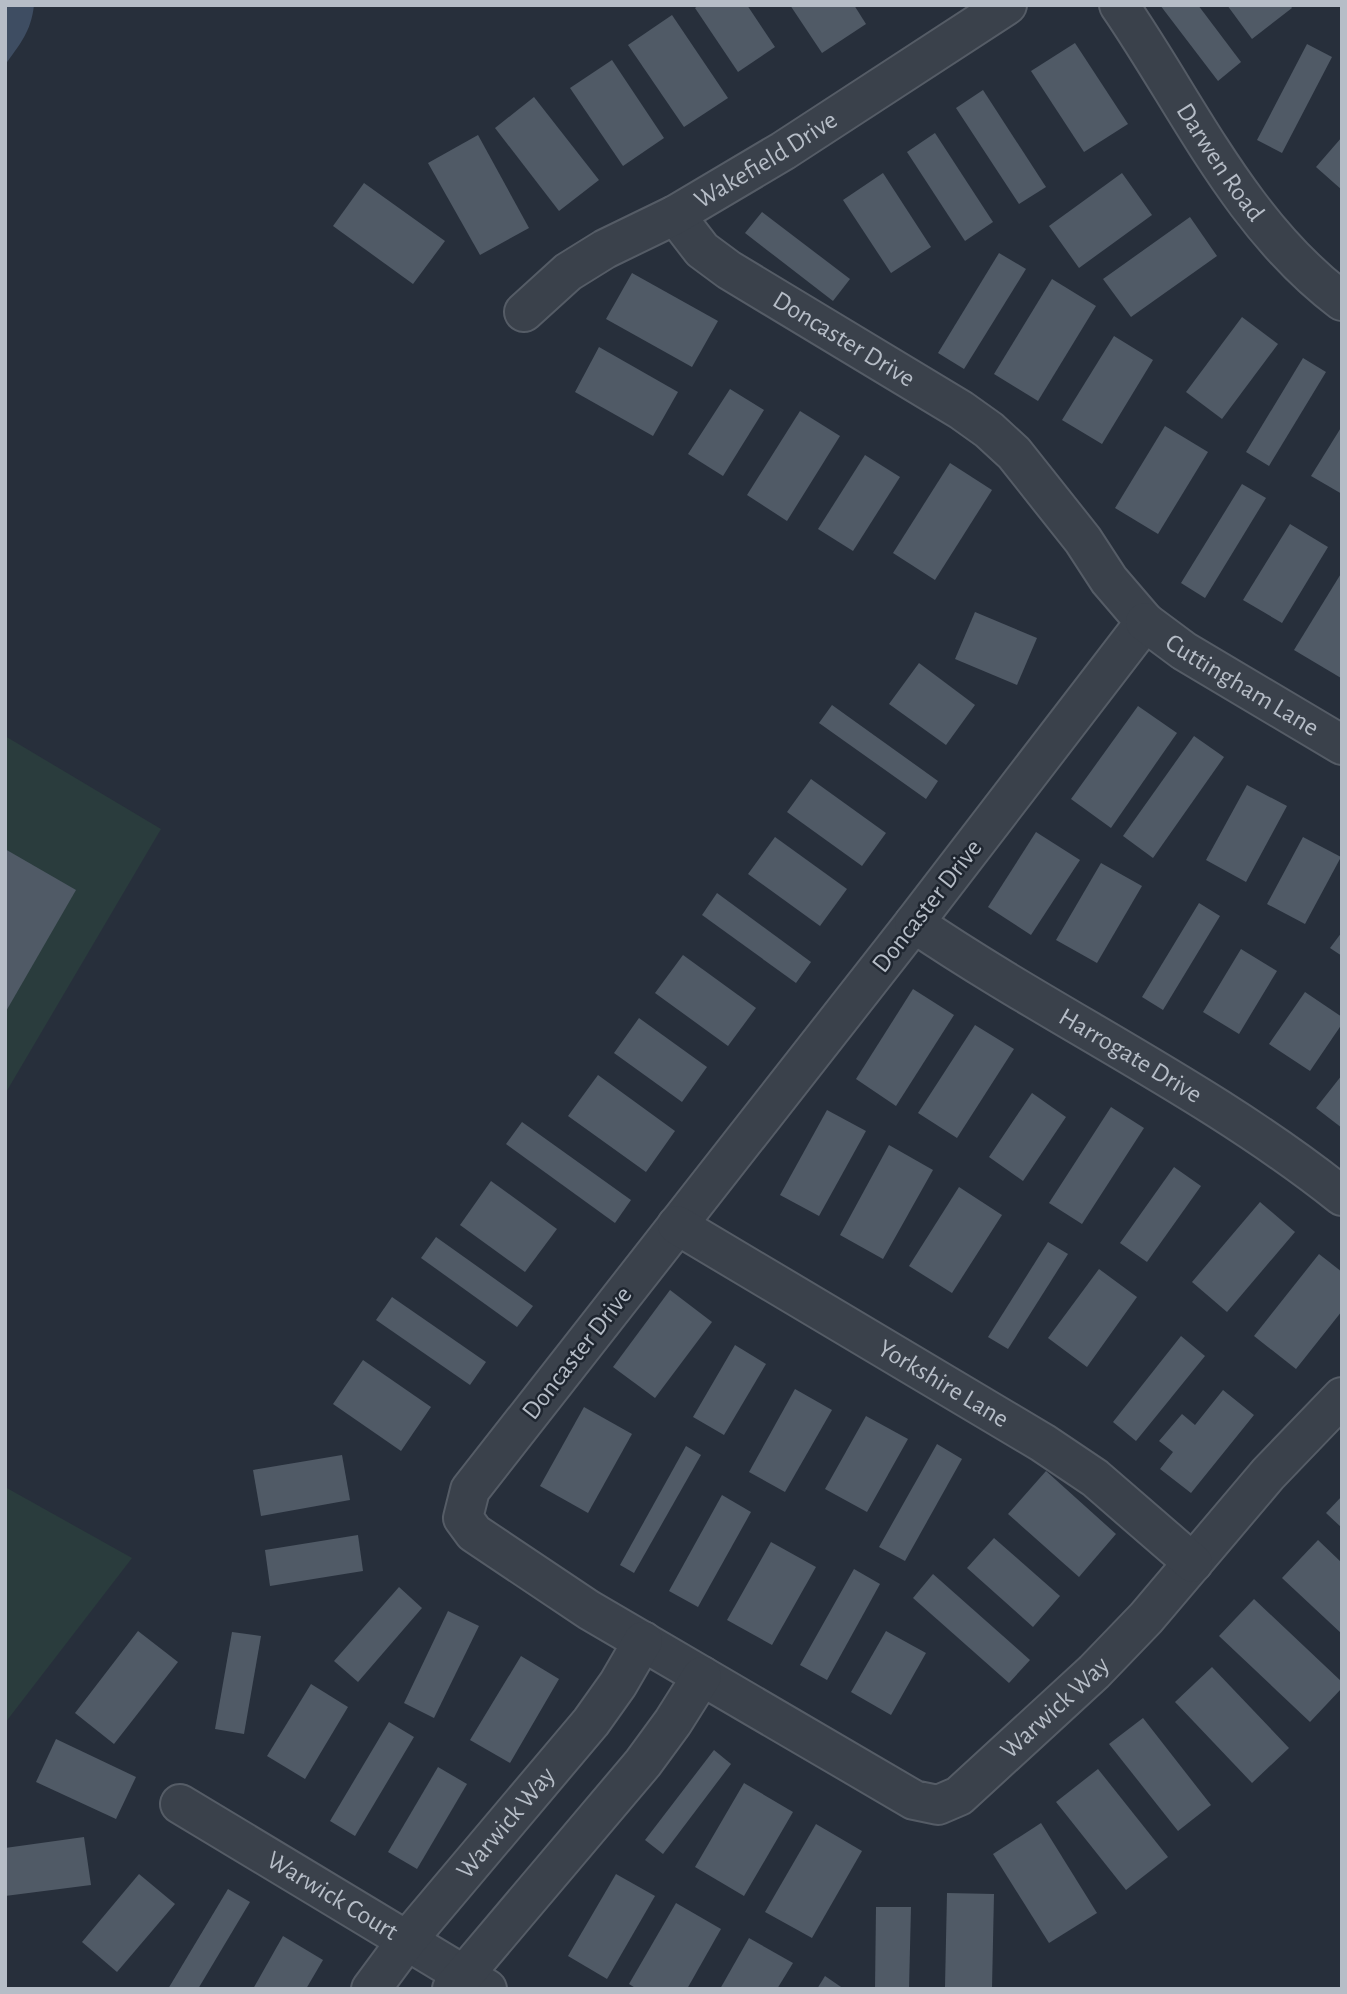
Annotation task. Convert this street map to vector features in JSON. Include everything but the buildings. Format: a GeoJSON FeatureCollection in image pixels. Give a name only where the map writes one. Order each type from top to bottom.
{"type":"FeatureCollection","features":[{"type":"Feature","properties":{"kind":"street","name":"Wakefield Drive"},"geometry":{"type":"LineString","coordinates":[[524,312],[568,272],[605,249],[675,215],[783,151],[1007,5]]}},
{"type":"Feature","properties":{"kind":"street","name":"Darwen Road"},"geometry":{"type":"LineString","coordinates":[[1119,5],[1255,216],[1289,254],[1342,301]]}},
{"type":"Feature","properties":{"kind":"street","name":"Doncaster Drive"},"geometry":{"type":"LineString","coordinates":[[643,1641],[589,1611],[474,1532],[463,1518],[470,1490],[914,923],[1145,622],[1109,580],[1047,493],[1014,453],[989,430],[961,410],[729,270],[702,250],[675,215]]}},
{"type":"Feature","properties":{"kind":"street","name":"Cuttingham Lane"},"geometry":{"type":"LineString","coordinates":[[1145,622],[1184,651],[1342,745]]}},
{"type":"Feature","properties":{"kind":"street","name":"Harrogate Drive"},"geometry":{"type":"LineString","coordinates":[[914,923],[1030,997],[1260,1134],[1342,1196]]}},
{"type":"Feature","properties":{"kind":"street","name":"Yorkshire Lane"},"geometry":{"type":"LineString","coordinates":[[677,1225],[1043,1443],[1095,1478],[1193,1563]]}},
{"type":"Feature","properties":{"kind":"street","name":"Warwick Way"},"geometry":{"type":"LineString","coordinates":[[371,1989],[408,1939],[592,1722],[643,1641],[914,1800],[938,1805],[959,1796],[1054,1711],[1146,1618],[1268,1474],[1342,1397]]}},
{"type":"Feature","properties":{"kind":"street"},"geometry":{"type":"LineString","coordinates":[[468,1984],[643,1763],[702,1676]]}},
{"type":"Feature","properties":{"kind":"street","name":"Warwick Court"},"geometry":{"type":"LineString","coordinates":[[180,1804],[408,1939],[468,1984]]}},
{"type":"Feature","properties":{"kind":"shaded area"},"geometry":{"type":"Polygon","coordinates":[[[5,736],[161,829],[5,1094],[5,736]]]}},
{"type":"Feature","properties":{"kind":"shaded area"},"geometry":{"type":"Polygon","coordinates":[[[5,1487],[132,1558],[5,1723],[5,1487]]]}},
{"type":"Feature","properties":{"kind":"water"},"geometry":{"type":"Polygon","coordinates":[[[5,5],[34,5],[27,30],[5,65],[5,5]]]}}]}
